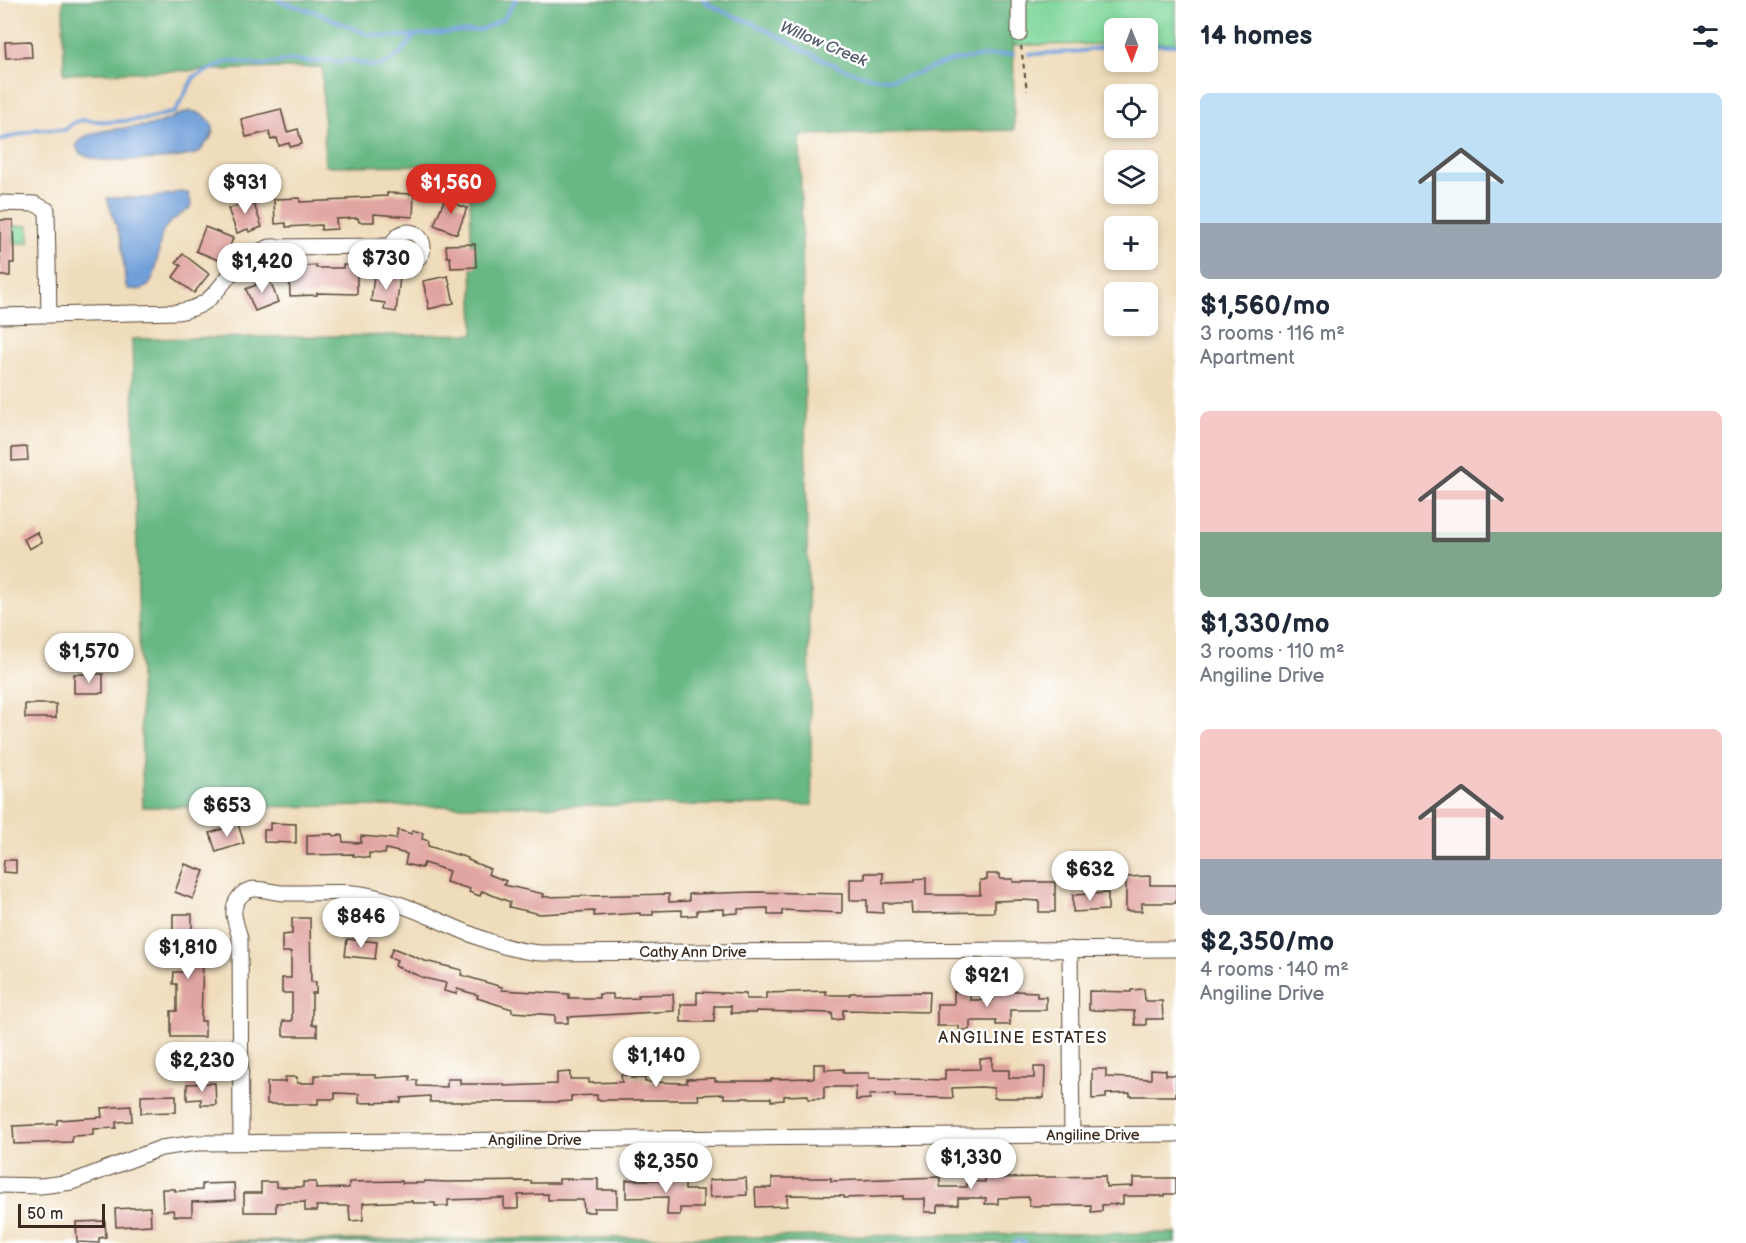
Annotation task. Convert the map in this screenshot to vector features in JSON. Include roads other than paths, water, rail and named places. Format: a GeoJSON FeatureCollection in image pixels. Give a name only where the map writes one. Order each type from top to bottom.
{"type":"FeatureCollection","features":[{"type":"Feature","properties":{"kind":"street"},"geometry":{"type":"LineString","coordinates":[[1019,0],[1019,34]]}},
{"type":"Feature","properties":{"kind":"street"},"geometry":{"type":"LineString","coordinates":[[0,203],[34,204],[46,210],[49,315]]}},
{"type":"Feature","properties":{"kind":"street"},"geometry":{"type":"LineString","coordinates":[[0,316],[190,310],[214,296],[235,268],[256,252],[270,247],[393,246]]}},
{"type":"Feature","properties":{"kind":"street","name":"Cathy Ann Drive"},"geometry":{"type":"LineString","coordinates":[[241,1142],[240,938],[233,911],[238,898],[244,892],[256,888],[283,893],[361,894],[398,904],[502,946],[541,954],[1176,949]]}},
{"type":"Feature","properties":{"kind":"street"},"geometry":{"type":"LineString","coordinates":[[1070,950],[1072,1135]]}},
{"type":"Feature","properties":{"kind":"street","name":"Angiline Drive"},"geometry":{"type":"LineString","coordinates":[[3,1186],[41,1186],[72,1182],[161,1148],[197,1143],[1176,1134]]}},
{"type":"Feature","properties":{"kind":"water"},"geometry":{"type":"Polygon","coordinates":[[[190,111],[206,117],[213,130],[200,151],[192,155],[101,160],[79,153],[76,145],[81,139],[100,132],[147,126],[190,111]]]}},
{"type":"Feature","properties":{"kind":"water"},"geometry":{"type":"Polygon","coordinates":[[[180,192],[188,193],[190,208],[164,229],[152,280],[142,289],[128,289],[121,240],[107,198],[150,198],[180,192]]]}},
{"type":"Feature","properties":{"kind":"waterway","name":"Willow Creek"},"geometry":{"type":"LineString","coordinates":[[279,0],[313,11],[367,34],[391,37],[480,30],[503,19],[516,0]]}},
{"type":"Feature","properties":{"kind":"waterway","name":"Willow Creek"},"geometry":{"type":"LineString","coordinates":[[703,0],[822,60],[857,74],[875,78],[899,78],[953,61],[1013,54]]}},
{"type":"Feature","properties":{"kind":"waterway"},"geometry":{"type":"LineString","coordinates":[[0,140],[38,129],[65,130],[71,124],[81,120],[111,122],[147,119],[175,112],[194,77],[229,61],[261,65],[294,60],[312,62],[331,60],[338,63],[347,60],[379,66],[395,58],[415,36]]}},
{"type":"Feature","properties":{"kind":"waterway","name":"Willow Creek"},"geometry":{"type":"LineString","coordinates":[[1158,45],[1176,45]]}},
{"type":"Feature","properties":{"kind":"waterway","name":"Willow Creek"},"geometry":{"type":"LineString","coordinates":[[1029,54],[1074,52],[1104,48]]}},
{"type":"Feature","properties":{"kind":"waterway"},"geometry":{"type":"LineString","coordinates":[[1014,1243],[1019,1241],[1026,1243]]}},
{"type":"Feature","properties":{"kind":"district","name":"ANGILINE ESTATES"},"geometry":{"type":"Point","coordinates":[1023,1037]}}]}
